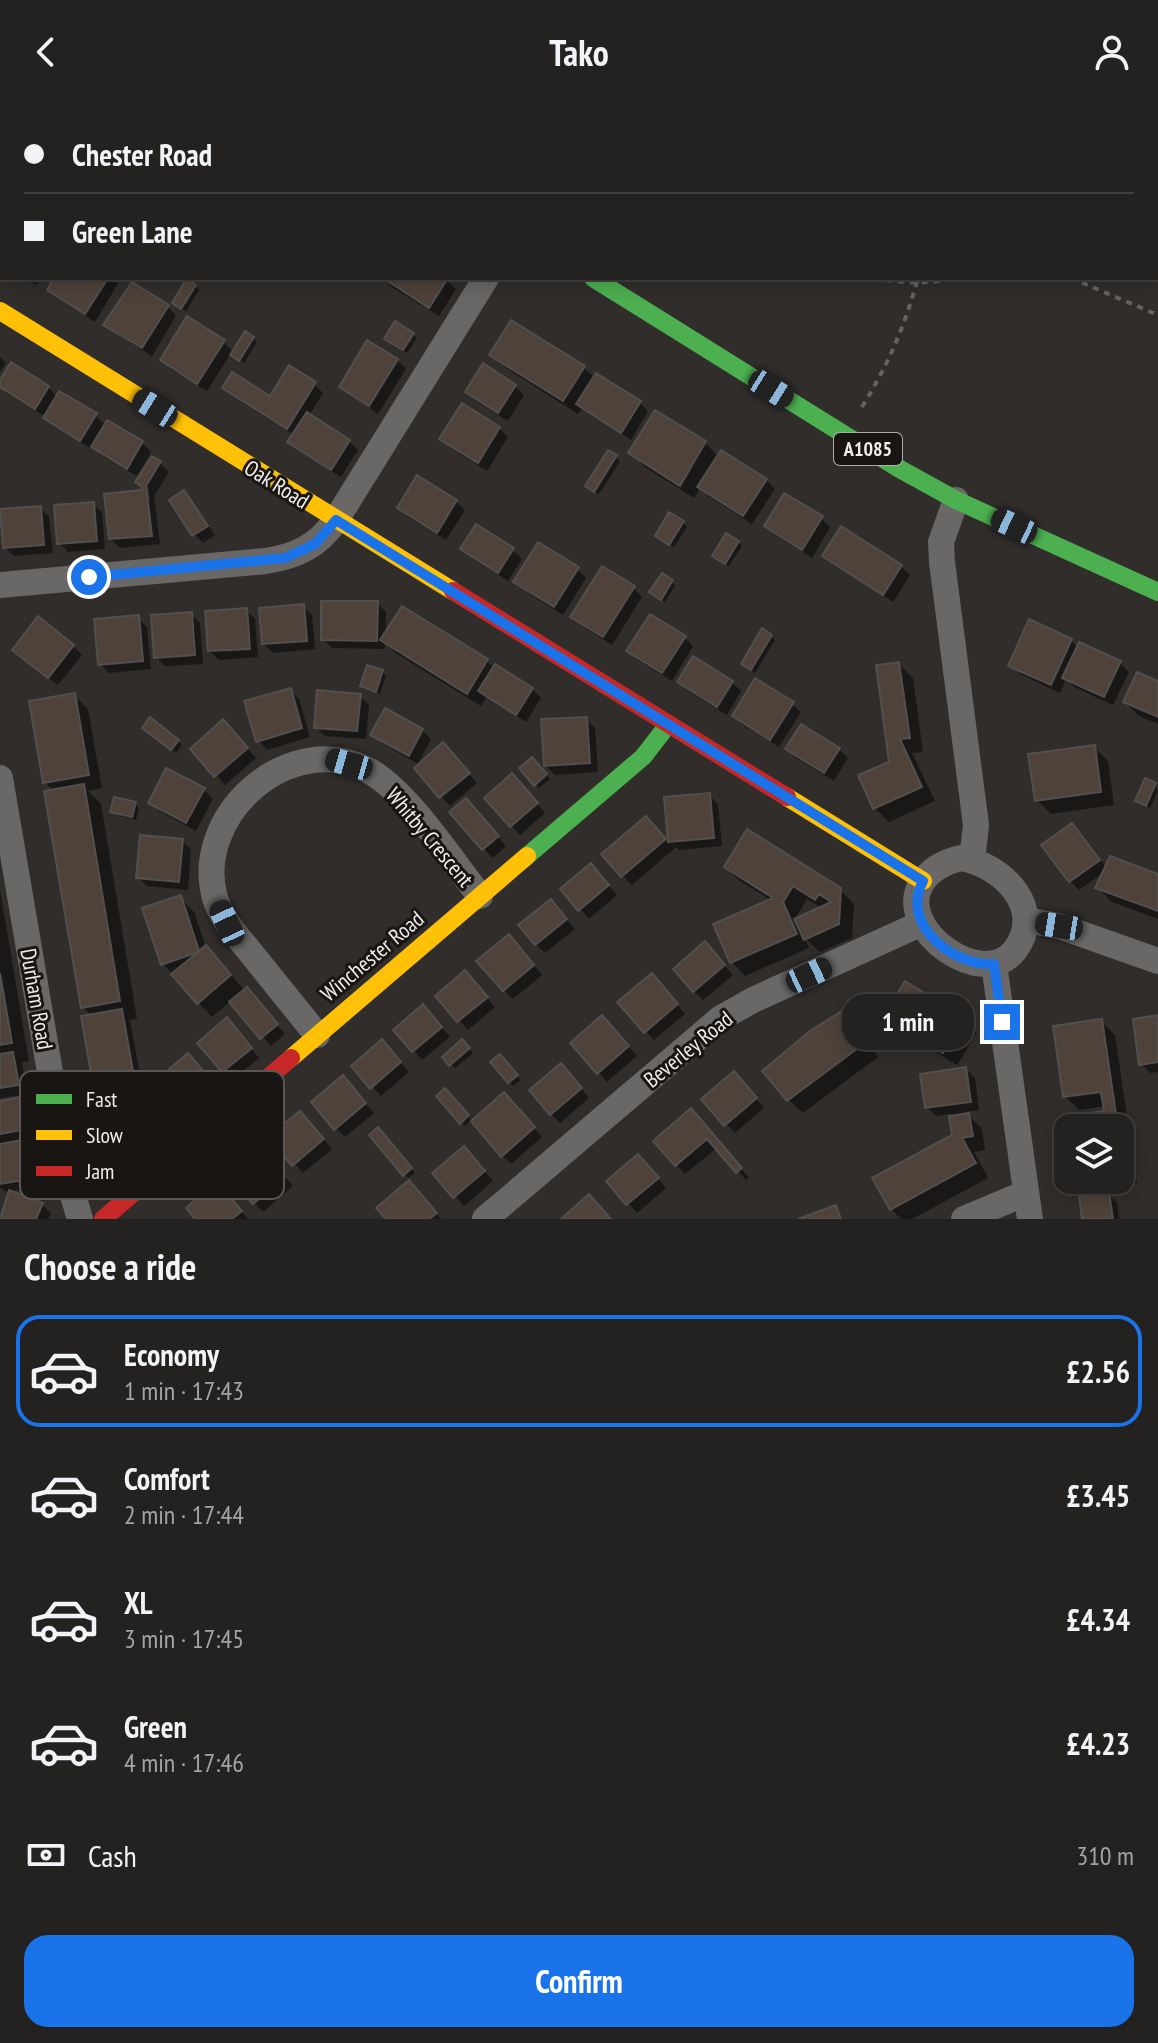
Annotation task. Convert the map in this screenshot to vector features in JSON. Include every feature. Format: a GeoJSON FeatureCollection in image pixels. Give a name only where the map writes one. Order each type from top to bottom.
{"type":"FeatureCollection","features":[{"type":"Feature","properties":{"kind":"street"},"geometry":{"type":"LineString","coordinates":[[0,585],[285,558],[315,544],[336,520],[485,280]]}},
{"type":"Feature","properties":{"kind":"street","name":"A1085"},"geometry":{"type":"LineString","coordinates":[[596,280],[898,468],[956,500],[1158,592]]}},
{"type":"Feature","properties":{"kind":"street","name":"Oak Road"},"geometry":{"type":"LineString","coordinates":[[0,311],[667,726],[923,881]]}},
{"type":"Feature","properties":{"kind":"street"},"geometry":{"type":"LineString","coordinates":[[956,500],[941,542],[976,825],[972,860]]}},
{"type":"Feature","properties":{"kind":"street","name":"Winchester Road"},"geometry":{"type":"LineString","coordinates":[[275,1071],[643,757],[667,726]]}},
{"type":"Feature","properties":{"kind":"street","name":"Whitby Crescent"},"geometry":{"type":"LineString","coordinates":[[317,1035],[227,923],[215,897],[212,854],[226,819],[250,787],[291,764],[332,759],[366,769],[401,796],[480,896]]}},
{"type":"Feature","properties":{"kind":"street","name":"Durham Road"},"geometry":{"type":"LineString","coordinates":[[0,778],[50,1071]]}},
{"type":"Feature","properties":{"kind":"street"},"geometry":{"type":"LineString","coordinates":[[961,858],[989,867],[1010,883],[1021,898],[1026,920],[1023,939],[1013,954],[994,964],[981,965],[964,960],[935,940],[920,924],[915,907],[916,895],[923,881],[946,861],[961,858]]}},
{"type":"Feature","properties":{"kind":"street"},"geometry":{"type":"LineString","coordinates":[[1026,920],[1059,926],[1158,961]]}},
{"type":"Feature","properties":{"kind":"street","name":"Beverley Road"},"geometry":{"type":"LineString","coordinates":[[485,1219],[721,1018],[753,1000],[920,924]]}},
{"type":"Feature","properties":{"kind":"street"},"geometry":{"type":"LineString","coordinates":[[964,1219],[1028,1206],[994,964]]}},
{"type":"Feature","properties":{"kind":"street","name":"Durham Road"},"geometry":{"type":"LineString","coordinates":[[74,1199],[80,1219]]}},
{"type":"Feature","properties":{"kind":"street","name":"Winchester Road"},"geometry":{"type":"LineString","coordinates":[[103,1219],[126,1199]]}},
{"type":"Feature","properties":{"kind":"path"},"geometry":{"type":"LineString","coordinates":[[1076,280],[1158,315]]}},
{"type":"Feature","properties":{"kind":"path"},"geometry":{"type":"LineString","coordinates":[[861,409],[883,374],[904,328],[917,281]]}},
{"type":"Feature","properties":{"kind":"building"},"geometry":{"type":"Polygon","coordinates":[[[53,280],[107,280],[85,314],[47,290],[53,280]]]}},
{"type":"Feature","properties":{"kind":"building"},"geometry":{"type":"Polygon","coordinates":[[[186,280],[196,285],[181,309],[172,303],[186,280]]]}},
{"type":"Feature","properties":{"kind":"building"},"geometry":{"type":"Polygon","coordinates":[[[386,280],[447,280],[429,308],[386,280]]]}},
{"type":"Feature","properties":{"kind":"building"},"geometry":{"type":"Polygon","coordinates":[[[132,282],[169,305],[142,348],[103,325],[132,282]]]}},
{"type":"Feature","properties":{"kind":"building"},"geometry":{"type":"Polygon","coordinates":[[[187,316],[225,340],[197,384],[160,360],[187,316]]]}},
{"type":"Feature","properties":{"kind":"building"},"geometry":{"type":"Polygon","coordinates":[[[511,320],[585,366],[563,401],[489,355],[511,320]]]}},
{"type":"Feature","properties":{"kind":"building"},"geometry":{"type":"Polygon","coordinates":[[[395,321],[414,333],[403,350],[384,339],[395,321]]]}},
{"type":"Feature","properties":{"kind":"building"},"geometry":{"type":"Polygon","coordinates":[[[245,331],[254,337],[239,361],[230,355],[245,331]]]}},
{"type":"Feature","properties":{"kind":"building"},"geometry":{"type":"Polygon","coordinates":[[[367,340],[398,359],[369,406],[339,387],[367,340]]]}},
{"type":"Feature","properties":{"kind":"building"},"geometry":{"type":"Polygon","coordinates":[[[11,362],[49,386],[35,409],[0,387],[0,380],[11,362]]]}},
{"type":"Feature","properties":{"kind":"building"},"geometry":{"type":"Polygon","coordinates":[[[483,363],[516,385],[498,413],[465,392],[483,363]]]}},
{"type":"Feature","properties":{"kind":"building"},"geometry":{"type":"Polygon","coordinates":[[[289,365],[316,382],[287,429],[222,388],[232,372],[270,396],[289,365]]]}},
{"type":"Feature","properties":{"kind":"building"},"geometry":{"type":"Polygon","coordinates":[[[596,373],[641,401],[621,433],[576,404],[596,373]]]}},
{"type":"Feature","properties":{"kind":"building"},"geometry":{"type":"Polygon","coordinates":[[[59,391],[97,413],[80,441],[43,418],[59,391]]]}},
{"type":"Feature","properties":{"kind":"building"},"geometry":{"type":"Polygon","coordinates":[[[462,403],[500,427],[478,463],[439,439],[462,403]]]}},
{"type":"Feature","properties":{"kind":"building"},"geometry":{"type":"Polygon","coordinates":[[[655,410],[706,441],[680,486],[628,453],[655,410]]]}},
{"type":"Feature","properties":{"kind":"building"},"geometry":{"type":"Polygon","coordinates":[[[307,412],[350,440],[331,470],[287,442],[307,412]]]}},
{"type":"Feature","properties":{"kind":"building"},"geometry":{"type":"Polygon","coordinates":[[[107,420],[143,441],[127,469],[91,447],[107,420]]]}},
{"type":"Feature","properties":{"kind":"building"},"geometry":{"type":"Polygon","coordinates":[[[608,450],[617,455],[594,492],[585,486],[608,450]]]}},
{"type":"Feature","properties":{"kind":"building"},"geometry":{"type":"Polygon","coordinates":[[[721,450],[767,479],[743,516],[697,487],[721,450]]]}},
{"type":"Feature","properties":{"kind":"building"},"geometry":{"type":"Polygon","coordinates":[[[152,456],[161,461],[146,486],[152,536],[109,539],[104,494],[141,490],[142,487],[135,482],[152,456]]]}},
{"type":"Feature","properties":{"kind":"building"},"geometry":{"type":"Polygon","coordinates":[[[417,475],[457,500],[437,533],[397,508],[417,475]]]}},
{"type":"Feature","properties":{"kind":"building"},"geometry":{"type":"Polygon","coordinates":[[[184,490],[208,526],[192,536],[169,500],[184,490]]]}},
{"type":"Feature","properties":{"kind":"building"},"geometry":{"type":"Polygon","coordinates":[[[784,493],[823,516],[802,550],[764,526],[784,493]]]}},
{"type":"Feature","properties":{"kind":"building"},"geometry":{"type":"Polygon","coordinates":[[[94,502],[97,541],[57,544],[54,505],[94,502]]]}},
{"type":"Feature","properties":{"kind":"building"},"geometry":{"type":"Polygon","coordinates":[[[41,506],[44,545],[3,548],[0,509],[41,506]]]}},
{"type":"Feature","properties":{"kind":"building"},"geometry":{"type":"Polygon","coordinates":[[[669,512],[684,521],[669,545],[655,536],[669,512]]]}},
{"type":"Feature","properties":{"kind":"building"},"geometry":{"type":"Polygon","coordinates":[[[476,524],[514,548],[498,573],[460,549],[476,524]]]}},
{"type":"Feature","properties":{"kind":"building"},"geometry":{"type":"Polygon","coordinates":[[[841,526],[902,565],[883,595],[822,556],[841,526]]]}},
{"type":"Feature","properties":{"kind":"building"},"geometry":{"type":"Polygon","coordinates":[[[726,533],[739,541],[725,564],[712,556],[726,533]]]}},
{"type":"Feature","properties":{"kind":"building"},"geometry":{"type":"Polygon","coordinates":[[[538,542],[579,567],[554,607],[513,582],[538,542]]]}},
{"type":"Feature","properties":{"kind":"building"},"geometry":{"type":"Polygon","coordinates":[[[602,566],[635,586],[603,637],[570,617],[602,566]]]}},
{"type":"Feature","properties":{"kind":"building"},"geometry":{"type":"Polygon","coordinates":[[[662,573],[673,580],[661,600],[649,592],[662,573]]]}},
{"type":"Feature","properties":{"kind":"building"},"geometry":{"type":"Polygon","coordinates":[[[321,601],[378,601],[377,641],[321,640],[321,601]]]}},
{"type":"Feature","properties":{"kind":"building"},"geometry":{"type":"Polygon","coordinates":[[[304,604],[307,641],[262,644],[259,608],[304,604]]]}},
{"type":"Feature","properties":{"kind":"building"},"geometry":{"type":"Polygon","coordinates":[[[402,606],[488,659],[467,694],[380,640],[402,606]]]}},
{"type":"Feature","properties":{"kind":"building"},"geometry":{"type":"Polygon","coordinates":[[[247,608],[250,649],[208,651],[205,611],[247,608]]]}},
{"type":"Feature","properties":{"kind":"building"},"geometry":{"type":"Polygon","coordinates":[[[192,612],[195,655],[154,658],[151,615],[192,612]]]}},
{"type":"Feature","properties":{"kind":"building"},"geometry":{"type":"Polygon","coordinates":[[[650,614],[686,636],[662,673],[626,651],[650,614]]]}},
{"type":"Feature","properties":{"kind":"building"},"geometry":{"type":"Polygon","coordinates":[[[139,615],[143,661],[98,665],[94,619],[139,615]]]}},
{"type":"Feature","properties":{"kind":"building"},"geometry":{"type":"Polygon","coordinates":[[[38,616],[74,645],[48,678],[12,650],[38,616]]]}},
{"type":"Feature","properties":{"kind":"building"},"geometry":{"type":"Polygon","coordinates":[[[1029,619],[1072,639],[1051,685],[1008,666],[1029,619]]]}},
{"type":"Feature","properties":{"kind":"building"},"geometry":{"type":"Polygon","coordinates":[[[762,628],[772,635],[751,670],[741,664],[762,628]]]}},
{"type":"Feature","properties":{"kind":"building"},"geometry":{"type":"Polygon","coordinates":[[[1079,642],[1121,661],[1104,697],[1062,678],[1079,642]]]}},
{"type":"Feature","properties":{"kind":"building"},"geometry":{"type":"Polygon","coordinates":[[[693,656],[733,681],[717,707],[677,682],[693,656]]]}},
{"type":"Feature","properties":{"kind":"building"},"geometry":{"type":"Polygon","coordinates":[[[899,662],[910,738],[900,739],[922,787],[873,809],[858,775],[889,762],[876,665],[899,662]]]}},
{"type":"Feature","properties":{"kind":"building"},"geometry":{"type":"Polygon","coordinates":[[[495,664],[533,688],[516,715],[478,691],[495,664]]]}},
{"type":"Feature","properties":{"kind":"building"},"geometry":{"type":"Polygon","coordinates":[[[367,665],[383,670],[376,692],[360,686],[367,665]]]}},
{"type":"Feature","properties":{"kind":"building"},"geometry":{"type":"Polygon","coordinates":[[[1137,672],[1158,681],[1158,717],[1123,702],[1137,672]]]}},
{"type":"Feature","properties":{"kind":"building"},"geometry":{"type":"Polygon","coordinates":[[[755,678],[794,702],[770,740],[732,716],[755,678]]]}},
{"type":"Feature","properties":{"kind":"building"},"geometry":{"type":"Polygon","coordinates":[[[291,688],[302,728],[256,742],[244,701],[291,688]]]}},
{"type":"Feature","properties":{"kind":"building"},"geometry":{"type":"Polygon","coordinates":[[[317,690],[361,694],[357,731],[314,728],[317,690]]]}},
{"type":"Feature","properties":{"kind":"building"},"geometry":{"type":"Polygon","coordinates":[[[75,693],[89,775],[43,783],[29,701],[75,693]]]}},
{"type":"Feature","properties":{"kind":"building"},"geometry":{"type":"Polygon","coordinates":[[[385,708],[423,729],[409,756],[370,735],[385,708]]]}},
{"type":"Feature","properties":{"kind":"building"},"geometry":{"type":"Polygon","coordinates":[[[150,717],[179,740],[171,750],[142,728],[150,717]]]}},
{"type":"Feature","properties":{"kind":"building"},"geometry":{"type":"Polygon","coordinates":[[[587,717],[590,763],[544,766],[541,719],[587,717]]]}},
{"type":"Feature","properties":{"kind":"building"},"geometry":{"type":"Polygon","coordinates":[[[223,719],[248,748],[214,777],[190,749],[223,719]]]}},
{"type":"Feature","properties":{"kind":"building"},"geometry":{"type":"Polygon","coordinates":[[[801,724],[840,748],[824,773],[785,749],[801,724]]]}},
{"type":"Feature","properties":{"kind":"building"},"geometry":{"type":"Polygon","coordinates":[[[443,742],[470,773],[439,798],[414,768],[443,742]]]}},
{"type":"Feature","properties":{"kind":"building"},"geometry":{"type":"Polygon","coordinates":[[[1095,745],[1101,792],[1035,801],[1028,754],[1095,745]]]}},
{"type":"Feature","properties":{"kind":"building"},"geometry":{"type":"Polygon","coordinates":[[[532,757],[547,774],[534,786],[519,768],[532,757]]]}},
{"type":"Feature","properties":{"kind":"building"},"geometry":{"type":"Polygon","coordinates":[[[166,768],[205,788],[186,823],[148,803],[166,768]]]}},
{"type":"Feature","properties":{"kind":"building"},"geometry":{"type":"Polygon","coordinates":[[[512,773],[538,803],[510,827],[484,798],[512,773]]]}},
{"type":"Feature","properties":{"kind":"building"},"geometry":{"type":"Polygon","coordinates":[[[1145,778],[1156,783],[1146,806],[1135,801],[1145,778]]]}},
{"type":"Feature","properties":{"kind":"building"},"geometry":{"type":"Polygon","coordinates":[[[84,784],[120,1001],[81,1008],[44,791],[84,784]]]}},
{"type":"Feature","properties":{"kind":"building"},"geometry":{"type":"Polygon","coordinates":[[[710,793],[714,838],[668,842],[664,797],[710,793]]]}},
{"type":"Feature","properties":{"kind":"building"},"geometry":{"type":"Polygon","coordinates":[[[114,797],[136,802],[132,817],[110,812],[114,797]]]}},
{"type":"Feature","properties":{"kind":"building"},"geometry":{"type":"Polygon","coordinates":[[[466,798],[499,836],[482,850],[449,812],[466,798]]]}},
{"type":"Feature","properties":{"kind":"building"},"geometry":{"type":"Polygon","coordinates":[[[646,816],[666,839],[621,877],[601,854],[646,816]]]}},
{"type":"Feature","properties":{"kind":"building"},"geometry":{"type":"Polygon","coordinates":[[[1072,823],[1100,860],[1069,882],[1041,845],[1072,823]]]}},
{"type":"Feature","properties":{"kind":"building"},"geometry":{"type":"Polygon","coordinates":[[[747,829],[841,888],[839,924],[804,940],[794,919],[831,902],[819,894],[815,900],[793,886],[783,902],[797,934],[730,963],[713,924],[773,898],[724,867],[747,829]]]}},
{"type":"Feature","properties":{"kind":"building"},"geometry":{"type":"Polygon","coordinates":[[[140,835],[183,839],[179,882],[136,878],[140,835]]]}},
{"type":"Feature","properties":{"kind":"building"},"geometry":{"type":"Polygon","coordinates":[[[1110,856],[1158,874],[1158,911],[1095,888],[1110,856]]]}},
{"type":"Feature","properties":{"kind":"building"},"geometry":{"type":"Polygon","coordinates":[[[591,863],[609,885],[578,911],[560,889],[591,863]]]}},
{"type":"Feature","properties":{"kind":"building"},"geometry":{"type":"Polygon","coordinates":[[[181,895],[199,951],[206,945],[231,975],[197,1004],[171,974],[198,952],[161,965],[142,908],[181,895]]]}},
{"type":"Feature","properties":{"kind":"building"},"geometry":{"type":"Polygon","coordinates":[[[551,899],[567,919],[535,945],[518,925],[551,899]]]}},
{"type":"Feature","properties":{"kind":"building"},"geometry":{"type":"Polygon","coordinates":[[[509,934],[534,965],[503,991],[476,961],[509,934]]]}},
{"type":"Feature","properties":{"kind":"building"},"geometry":{"type":"Polygon","coordinates":[[[705,941],[725,965],[693,992],[673,969],[705,941]]]}},
{"type":"Feature","properties":{"kind":"building"},"geometry":{"type":"Polygon","coordinates":[[[465,970],[488,997],[457,1022],[435,996],[465,970]]]}},
{"type":"Feature","properties":{"kind":"building"},"geometry":{"type":"Polygon","coordinates":[[[0,973],[12,1043],[0,1045],[0,973]]]}},
{"type":"Feature","properties":{"kind":"building"},"geometry":{"type":"Polygon","coordinates":[[[652,973],[678,1004],[644,1033],[617,1002],[652,973]]]}},
{"type":"Feature","properties":{"kind":"building"},"geometry":{"type":"Polygon","coordinates":[[[905,981],[964,1017],[943,1053],[884,1016],[905,981]]]}},
{"type":"Feature","properties":{"kind":"building"},"geometry":{"type":"Polygon","coordinates":[[[247,987],[278,1024],[260,1039],[229,1002],[247,987]]]}},
{"type":"Feature","properties":{"kind":"building"},"geometry":{"type":"Polygon","coordinates":[[[423,1004],[442,1027],[412,1052],[393,1030],[423,1004]]]}},
{"type":"Feature","properties":{"kind":"building"},"geometry":{"type":"Polygon","coordinates":[[[122,1009],[133,1071],[91,1071],[81,1016],[122,1009]]]}},
{"type":"Feature","properties":{"kind":"building"},"geometry":{"type":"Polygon","coordinates":[[[845,1009],[866,1042],[787,1101],[762,1071],[810,1031],[845,1009]]]}},
{"type":"Feature","properties":{"kind":"building"},"geometry":{"type":"Polygon","coordinates":[[[602,1015],[629,1046],[597,1074],[570,1043],[602,1015]]]}},
{"type":"Feature","properties":{"kind":"building"},"geometry":{"type":"Polygon","coordinates":[[[1158,1015],[1158,1062],[1139,1065],[1133,1019],[1158,1015]]]}},
{"type":"Feature","properties":{"kind":"building"},"geometry":{"type":"Polygon","coordinates":[[[227,1017],[252,1048],[221,1071],[197,1043],[227,1017]]]}},
{"type":"Feature","properties":{"kind":"building"},"geometry":{"type":"Polygon","coordinates":[[[1102,1019],[1116,1114],[1082,1114],[1104,1111],[1101,1092],[1063,1097],[1053,1026],[1102,1019]]]}},
{"type":"Feature","properties":{"kind":"building"},"geometry":{"type":"Polygon","coordinates":[[[382,1039],[401,1062],[370,1089],[351,1066],[382,1039]]]}},
{"type":"Feature","properties":{"kind":"building"},"geometry":{"type":"Polygon","coordinates":[[[462,1039],[470,1048],[449,1066],[442,1057],[462,1039]]]}},
{"type":"Feature","properties":{"kind":"building"},"geometry":{"type":"Polygon","coordinates":[[[13,1052],[19,1085],[0,1088],[0,1054],[13,1052]]]}},
{"type":"Feature","properties":{"kind":"building"},"geometry":{"type":"Polygon","coordinates":[[[188,1053],[203,1071],[167,1071],[188,1053]]]}},
{"type":"Feature","properties":{"kind":"building"},"geometry":{"type":"Polygon","coordinates":[[[500,1054],[518,1075],[508,1083],[490,1062],[500,1054]]]}},
{"type":"Feature","properties":{"kind":"building"},"geometry":{"type":"Polygon","coordinates":[[[561,1063],[582,1088],[550,1115],[529,1090],[561,1063]]]}},
{"type":"Feature","properties":{"kind":"building"},"geometry":{"type":"Polygon","coordinates":[[[966,1067],[971,1102],[925,1108],[920,1074],[966,1067]]]}},
{"type":"Feature","properties":{"kind":"building"},"geometry":{"type":"Polygon","coordinates":[[[734,1071],[757,1098],[724,1126],[701,1099],[734,1071]]]}},
{"type":"Feature","properties":{"kind":"building"},"geometry":{"type":"Polygon","coordinates":[[[343,1075],[366,1103],[334,1130],[311,1102],[343,1075]]]}},
{"type":"Feature","properties":{"kind":"building"},"geometry":{"type":"Polygon","coordinates":[[[445,1088],[469,1115],[460,1124],[436,1096],[445,1088]]]}},
{"type":"Feature","properties":{"kind":"building"},"geometry":{"type":"Polygon","coordinates":[[[504,1092],[535,1127],[501,1157],[471,1121],[504,1092]]]}},
{"type":"Feature","properties":{"kind":"building"},"geometry":{"type":"Polygon","coordinates":[[[20,1097],[20,1130],[0,1134],[0,1101],[20,1097]]]}},
{"type":"Feature","properties":{"kind":"building"},"geometry":{"type":"Polygon","coordinates":[[[691,1108],[742,1168],[736,1173],[707,1139],[675,1166],[653,1141],[691,1108]]]}},
{"type":"Feature","properties":{"kind":"building"},"geometry":{"type":"Polygon","coordinates":[[[300,1111],[324,1139],[292,1166],[284,1156],[284,1124],[300,1111]]]}},
{"type":"Feature","properties":{"kind":"building"},"geometry":{"type":"Polygon","coordinates":[[[969,1113],[973,1136],[962,1138],[976,1163],[890,1210],[872,1178],[952,1135],[949,1116],[969,1113]]]}},
{"type":"Feature","properties":{"kind":"building"},"geometry":{"type":"Polygon","coordinates":[[[378,1127],[412,1168],[403,1176],[369,1135],[378,1127]]]}},
{"type":"Feature","properties":{"kind":"building"},"geometry":{"type":"Polygon","coordinates":[[[20,1140],[20,1181],[0,1184],[0,1144],[20,1140]]]}},
{"type":"Feature","properties":{"kind":"building"},"geometry":{"type":"Polygon","coordinates":[[[464,1146],[485,1171],[453,1198],[432,1173],[464,1146]]]}},
{"type":"Feature","properties":{"kind":"building"},"geometry":{"type":"Polygon","coordinates":[[[638,1154],[659,1178],[626,1205],[606,1181],[638,1154]]]}},
{"type":"Feature","properties":{"kind":"building"},"geometry":{"type":"Polygon","coordinates":[[[409,1180],[437,1213],[429,1219],[386,1219],[376,1208],[409,1180]]]}},
{"type":"Feature","properties":{"kind":"building"},"geometry":{"type":"Polygon","coordinates":[[[9,1190],[20,1194],[20,1199],[43,1203],[36,1219],[0,1219],[9,1190]]]}},
{"type":"Feature","properties":{"kind":"building"},"geometry":{"type":"Polygon","coordinates":[[[589,1194],[611,1219],[561,1219],[589,1194]]]}},
{"type":"Feature","properties":{"kind":"building"},"geometry":{"type":"Polygon","coordinates":[[[1109,1194],[1113,1219],[1082,1219],[1079,1196],[1109,1194]]]}},
{"type":"Feature","properties":{"kind":"building"},"geometry":{"type":"Polygon","coordinates":[[[196,1199],[232,1199],[242,1211],[232,1219],[195,1219],[186,1208],[196,1199]]]}},
{"type":"Feature","properties":{"kind":"building"},"geometry":{"type":"Polygon","coordinates":[[[836,1205],[841,1219],[798,1219],[836,1205]]]}},
{"type":"Feature","properties":{"kind":"traffic: fast"},"geometry":{"type":"LineString","coordinates":[[596,280],[898,468],[956,500],[1158,592]]}},
{"type":"Feature","properties":{"kind":"traffic: fast"},"geometry":{"type":"LineString","coordinates":[[527,856],[643,757],[667,726]]}},
{"type":"Feature","properties":{"kind":"traffic: slow"},"geometry":{"type":"LineString","coordinates":[[0,311],[453,591]]}},
{"type":"Feature","properties":{"kind":"traffic: slow"},"geometry":{"type":"LineString","coordinates":[[787,797],[923,881]]}},
{"type":"Feature","properties":{"kind":"traffic: slow"},"geometry":{"type":"LineString","coordinates":[[291,1058],[527,856]]}},
{"type":"Feature","properties":{"kind":"traffic: jam"},"geometry":{"type":"LineString","coordinates":[[453,591],[787,797]]}},
{"type":"Feature","properties":{"kind":"traffic: jam"},"geometry":{"type":"LineString","coordinates":[[276,1071],[291,1058]]}},
{"type":"Feature","properties":{"kind":"traffic: jam"},"geometry":{"type":"LineString","coordinates":[[103,1219],[126,1199]]}},
{"type":"Feature","properties":{"kind":"route"},"geometry":{"type":"LineString","coordinates":[[89,577],[285,558],[315,544],[336,520],[923,881],[916,895],[915,907],[920,924],[935,940],[964,960],[981,965],[994,964],[1002,1022]]}}]}
